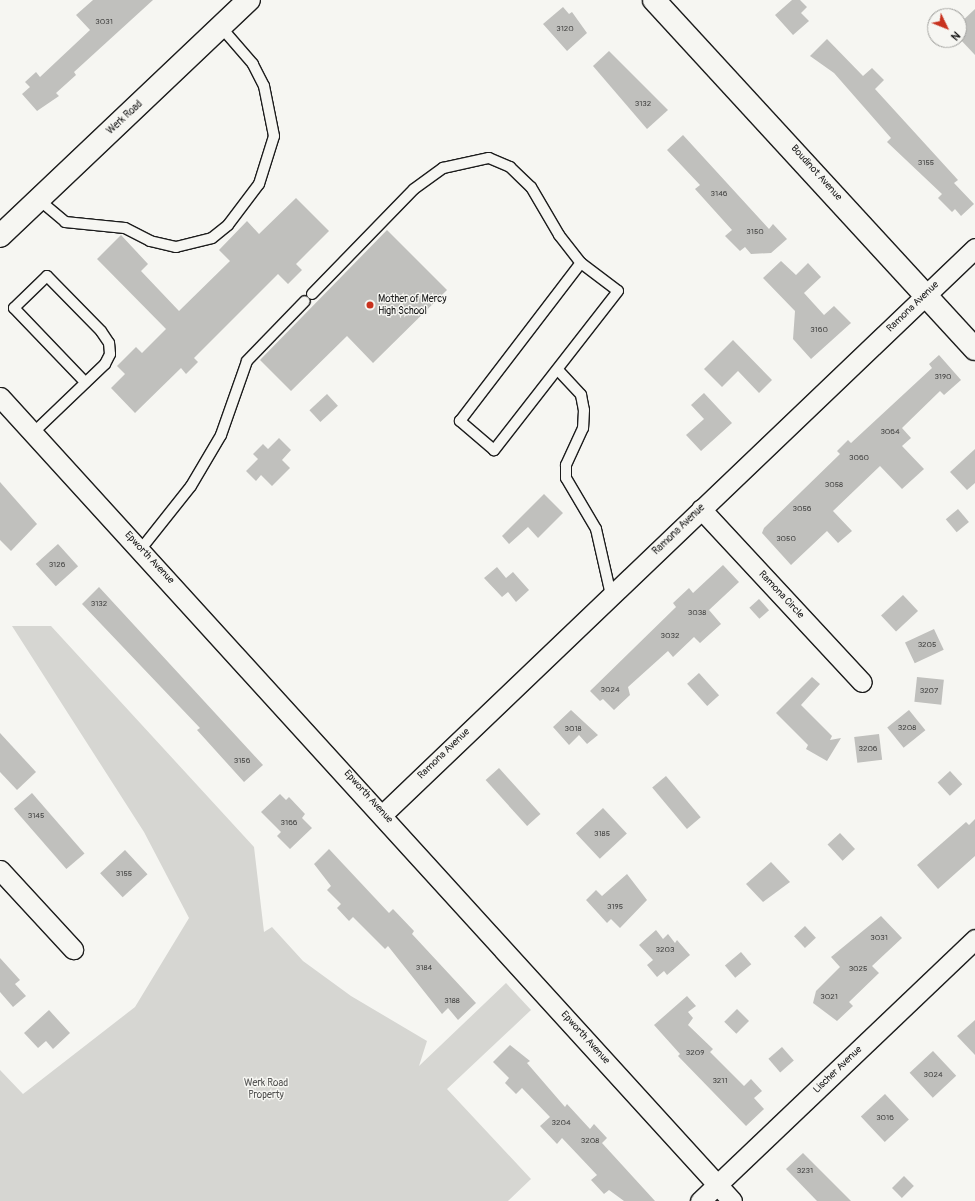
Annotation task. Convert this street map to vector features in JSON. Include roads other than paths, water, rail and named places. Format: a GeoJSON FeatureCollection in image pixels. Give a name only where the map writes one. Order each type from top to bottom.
{"type":"FeatureCollection","features":[{"type":"Feature","properties":{"kind":"street","name":"Werk Road"},"geometry":{"type":"LineString","coordinates":[[0,236],[249,0]]}},
{"type":"Feature","properties":{"kind":"street","name":"Boudinot Avenue"},"geometry":{"type":"LineString","coordinates":[[654,0],[975,349]]}},
{"type":"Feature","properties":{"kind":"street","name":"Ramona Avenue"},"geometry":{"type":"LineString","coordinates":[[383,814],[975,248]]}},
{"type":"Feature","properties":{"kind":"street","name":"Epworth Avenue"},"geometry":{"type":"LineString","coordinates":[[0,397],[383,814],[732,1201]]}},
{"type":"Feature","properties":{"kind":"street","name":"Ramona Circle"},"geometry":{"type":"LineString","coordinates":[[701,509],[862,682]]}},
{"type":"Feature","properties":{"kind":"street"},"geometry":{"type":"LineString","coordinates":[[0,870],[73,949]]}},
{"type":"Feature","properties":{"kind":"street","name":"Lischer Avenue"},"geometry":{"type":"LineString","coordinates":[[700,1201],[975,940]]}},
{"type":"Feature","properties":{"kind":"lane"},"geometry":{"type":"LineString","coordinates":[[38,199],[65,222],[125,228],[150,241],[176,246],[212,238],[228,225],[258,184],[274,136],[264,86],[253,64],[221,27]]}},
{"type":"Feature","properties":{"kind":"lane"},"geometry":{"type":"LineString","coordinates":[[140,549],[191,486],[221,435],[247,361],[414,190],[443,168],[489,158],[510,167],[531,187],[559,235],[581,263],[618,291],[558,370],[494,450],[460,422],[581,263]]}},
{"type":"Feature","properties":{"kind":"lane"},"geometry":{"type":"LineString","coordinates":[[33,433],[105,364],[110,354],[109,343],[47,276],[14,308],[85,382]]}},
{"type":"Feature","properties":{"kind":"lane"},"geometry":{"type":"LineString","coordinates":[[558,370],[581,395],[584,410],[583,428],[566,465],[566,478],[596,529],[611,595]]}},
{"type":"Feature","properties":{"kind":"place","name":"Mother of Mercy High School"},"geometry":{"type":"Point","coordinates":[370,305]}},
{"type":"Feature","properties":{"kind":"park label","name":"Werk Road Property"},"geometry":{"type":"Point","coordinates":[266,1088]}}]}
